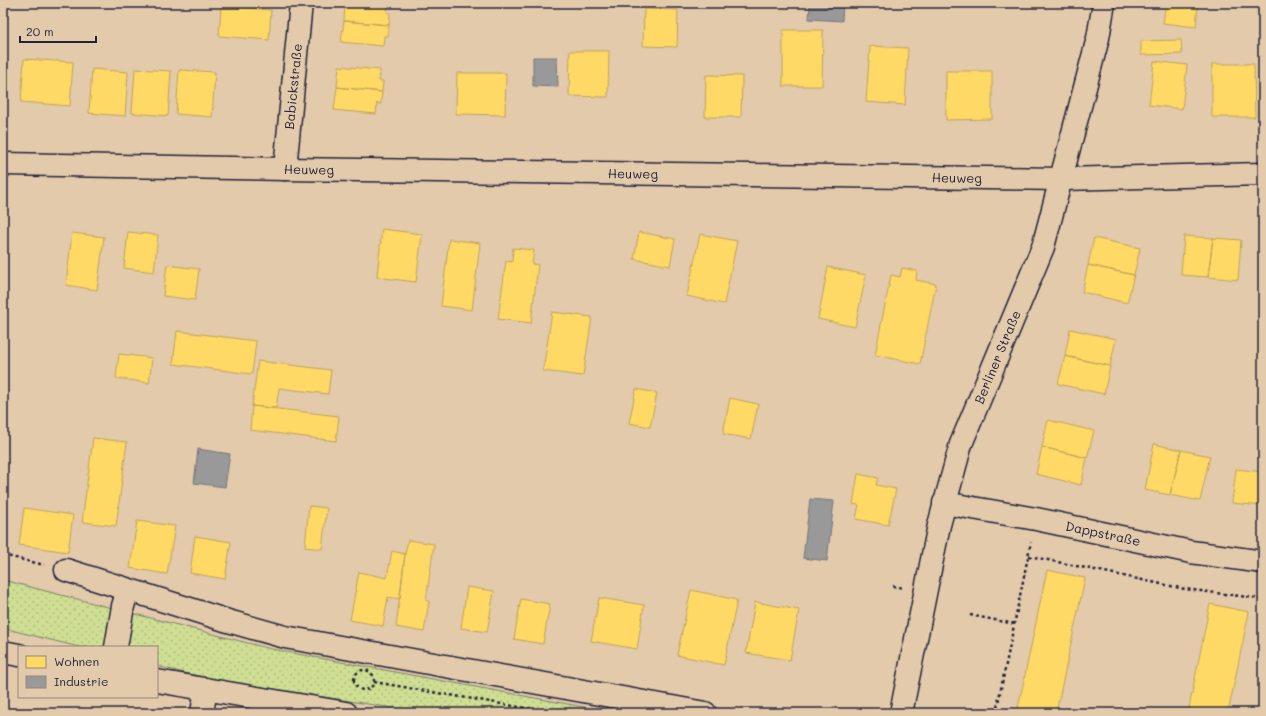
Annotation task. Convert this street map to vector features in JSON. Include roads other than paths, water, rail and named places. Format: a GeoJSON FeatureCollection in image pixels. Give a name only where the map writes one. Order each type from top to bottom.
{"type":"FeatureCollection","features":[{"type":"Feature","properties":{"kind":"street","name":"Babickstraße"},"geometry":{"type":"LineString","coordinates":[[285,169],[301,3]]}},
{"type":"Feature","properties":{"kind":"street","name":"Berliner Straße"},"geometry":{"type":"LineString","coordinates":[[901,713],[944,503],[961,444],[1043,247],[1098,38],[1104,3]]}},
{"type":"Feature","properties":{"kind":"street","name":"Heuweg"},"geometry":{"type":"LineString","coordinates":[[3,164],[1062,179],[1263,174]]}},
{"type":"Feature","properties":{"kind":"street","name":"Dappstraße"},"geometry":{"type":"LineString","coordinates":[[944,503],[1036,520],[1191,552],[1263,562]]}},
{"type":"Feature","properties":{"kind":"street"},"geometry":{"type":"LineString","coordinates":[[66,570],[286,637],[705,713]]}},
{"type":"Feature","properties":{"kind":"street"},"geometry":{"type":"LineString","coordinates":[[116,646],[122,606],[128,590]]}},
{"type":"Feature","properties":{"kind":"street"},"geometry":{"type":"LineString","coordinates":[[3,652],[18,655]]}},
{"type":"Feature","properties":{"kind":"street"},"geometry":{"type":"LineString","coordinates":[[158,681],[346,713]]}},
{"type":"Feature","properties":{"kind":"street"},"geometry":{"type":"LineString","coordinates":[[202,713],[206,689]]}}]}
